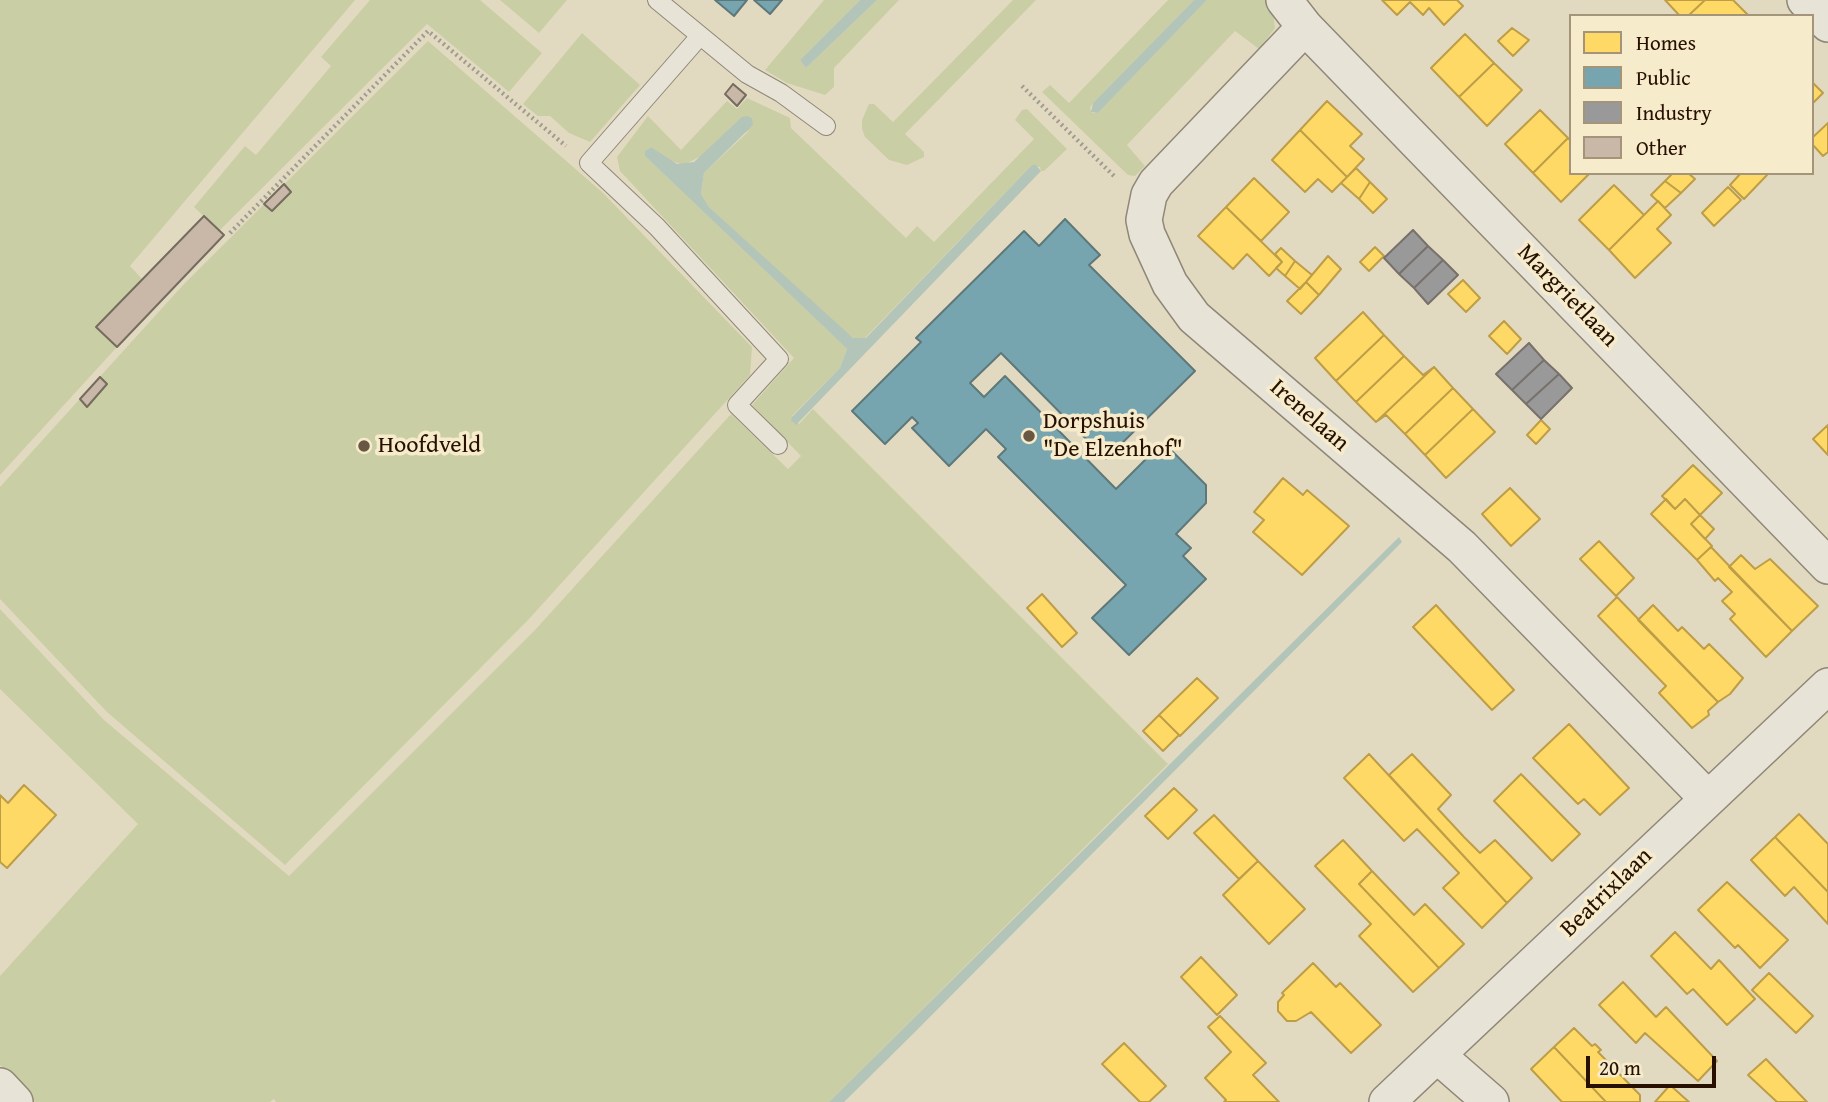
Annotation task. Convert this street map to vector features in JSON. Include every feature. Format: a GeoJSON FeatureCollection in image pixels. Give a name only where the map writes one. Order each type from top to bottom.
{"type":"FeatureCollection","features":[{"type":"Feature","properties":{"kind":"street"},"geometry":{"type":"LineString","coordinates":[[1145,207],[1156,183],[1305,27],[1284,0]]}},
{"type":"Feature","properties":{"kind":"street"},"geometry":{"type":"LineString","coordinates":[[1805,0],[1828,24]]}},
{"type":"Feature","properties":{"kind":"street","name":"Margrietlaan"},"geometry":{"type":"LineString","coordinates":[[1305,27],[1828,566]]}},
{"type":"Feature","properties":{"kind":"street","name":"Irenelaan"},"geometry":{"type":"LineString","coordinates":[[1145,207],[1147,234],[1170,284],[1194,317],[1462,547],[1707,798]]}},
{"type":"Feature","properties":{"kind":"street","name":"Beatrixlaan"},"geometry":{"type":"LineString","coordinates":[[1387,1102],[1828,686]]}},
{"type":"Feature","properties":{"kind":"street"},"geometry":{"type":"LineString","coordinates":[[1437,1055],[1491,1102]]}},
{"type":"Feature","properties":{"kind":"street"},"geometry":{"type":"LineString","coordinates":[[0,1086],[15,1102]]}},
{"type":"Feature","properties":{"kind":"lane"},"geometry":{"type":"LineString","coordinates":[[657,0],[747,74],[781,93],[826,126]]}},
{"type":"Feature","properties":{"kind":"lane"},"geometry":{"type":"LineString","coordinates":[[700,36],[589,163],[657,227],[779,359],[737,405],[778,445]]}},
{"type":"Feature","properties":{"kind":"path"},"geometry":{"type":"LineString","coordinates":[[230,233],[428,32],[589,163]]}},
{"type":"Feature","properties":{"kind":"path"},"geometry":{"type":"LineString","coordinates":[[1023,86],[1145,207]]}},
{"type":"Feature","properties":{"kind":"green space"},"geometry":{"type":"Polygon","coordinates":[[[0,0],[355,0],[130,266],[143,280],[97,327],[117,347],[0,475],[0,0]]]}},
{"type":"Feature","properties":{"kind":"green space"},"geometry":{"type":"Polygon","coordinates":[[[370,0],[480,0],[542,53],[509,92],[427,24],[219,231],[194,207],[245,146],[256,155],[331,66],[321,57],[370,0]]]}},
{"type":"Feature","properties":{"kind":"green space"},"geometry":{"type":"Polygon","coordinates":[[[500,0],[567,0],[539,33],[500,0]]]}},
{"type":"Feature","properties":{"kind":"green space"},"geometry":{"type":"Polygon","coordinates":[[[824,0],[860,0],[800,60],[806,68],[877,0],[899,0],[834,68],[834,87],[825,95],[787,83],[765,70],[824,0]]]}},
{"type":"Feature","properties":{"kind":"green space"},"geometry":{"type":"Polygon","coordinates":[[[1013,0],[1036,0],[905,134],[924,152],[924,157],[907,165],[889,160],[865,137],[862,129],[862,120],[869,104],[874,104],[893,122],[1013,0]]]}},
{"type":"Feature","properties":{"kind":"green space"},"geometry":{"type":"Polygon","coordinates":[[[1168,0],[1194,0],[1093,103],[1090,108],[1092,113],[1098,113],[1207,0],[1271,0],[1275,28],[1259,49],[1235,31],[1127,145],[1145,166],[1135,176],[1128,175],[1042,92],[1050,85],[1069,103],[1168,0]]]}},
{"type":"Feature","properties":{"kind":"green space"},"geometry":{"type":"Polygon","coordinates":[[[582,33],[640,85],[590,142],[569,133],[550,116],[538,116],[523,104],[582,33]]]}},
{"type":"Feature","properties":{"kind":"green space","name":"Hoofdveld"},"geometry":{"type":"Polygon","coordinates":[[[428,41],[602,192],[752,347],[750,375],[529,619],[285,865],[107,712],[0,599],[0,487],[183,285],[428,41]]]}},
{"type":"Feature","properties":{"kind":"green space"},"geometry":{"type":"Polygon","coordinates":[[[747,98],[790,118],[791,128],[906,238],[917,226],[934,242],[1034,139],[1015,120],[1022,110],[1027,109],[1067,149],[1044,171],[1041,171],[1040,167],[1030,167],[865,338],[853,338],[842,330],[709,207],[701,194],[704,173],[750,130],[684,165],[668,160],[651,147],[645,151],[645,156],[847,349],[840,368],[792,416],[799,424],[813,409],[1168,764],[829,1102],[276,1102],[274,1099],[270,1102],[35,1102],[0,1065],[0,976],[138,824],[0,689],[0,609],[104,720],[289,876],[535,630],[731,414],[788,469],[801,456],[752,405],[794,358],[620,171],[617,157],[648,116],[681,150],[727,101],[737,109],[747,98]]]}},
{"type":"Feature","properties":{"kind":"shaded area"},"geometry":{"type":"Polygon","coordinates":[[[860,0],[877,0],[806,68],[800,60],[860,0]]]}},
{"type":"Feature","properties":{"kind":"shaded area"},"geometry":{"type":"Polygon","coordinates":[[[1194,0],[1207,0],[1098,113],[1091,112],[1093,103],[1194,0]]]}},
{"type":"Feature","properties":{"kind":"shaded area"},"geometry":{"type":"Polygon","coordinates":[[[742,117],[752,118],[753,125],[704,173],[701,194],[709,207],[853,338],[866,338],[1030,167],[1035,164],[1041,171],[796,425],[791,420],[792,417],[840,368],[847,349],[645,156],[645,151],[651,147],[677,164],[694,162],[742,117]]]}},
{"type":"Feature","properties":{"kind":"shaded area"},"geometry":{"type":"Polygon","coordinates":[[[1399,537],[1402,542],[913,1034],[844,1102],[829,1102],[1399,537]]]}},
{"type":"Feature","properties":{"kind":"building: Homes"},"geometry":{"type":"Polygon","coordinates":[[[1382,0],[1457,0],[1463,6],[1444,25],[1429,8],[1423,15],[1410,2],[1397,15],[1382,0]]]}},
{"type":"Feature","properties":{"kind":"building: Homes"},"geometry":{"type":"Polygon","coordinates":[[[1665,0],[1705,0],[1690,14],[1678,14],[1665,0]]]}},
{"type":"Feature","properties":{"kind":"building: Homes"},"geometry":{"type":"Polygon","coordinates":[[[1705,0],[1733,0],[1747,14],[1690,14],[1705,0]]]}},
{"type":"Feature","properties":{"kind":"building: Homes"},"geometry":{"type":"Polygon","coordinates":[[[1512,28],[1529,40],[1513,56],[1498,41],[1512,28]]]}},
{"type":"Feature","properties":{"kind":"building: Homes"},"geometry":{"type":"Polygon","coordinates":[[[1465,34],[1494,63],[1459,97],[1431,68],[1465,34]]]}},
{"type":"Feature","properties":{"kind":"building: Homes"},"geometry":{"type":"Polygon","coordinates":[[[1494,63],[1522,90],[1487,126],[1459,97],[1494,63]]]}},
{"type":"Feature","properties":{"kind":"building: Homes"},"geometry":{"type":"Polygon","coordinates":[[[1814,84],[1823,93],[1814,102],[1814,84]]]}},
{"type":"Feature","properties":{"kind":"building: Homes"},"geometry":{"type":"Polygon","coordinates":[[[1327,101],[1362,134],[1350,146],[1364,159],[1347,177],[1300,130],[1327,101]]]}},
{"type":"Feature","properties":{"kind":"building: Homes"},"geometry":{"type":"Polygon","coordinates":[[[1540,110],[1568,138],[1533,173],[1505,144],[1540,110]]]}},
{"type":"Feature","properties":{"kind":"building: Homes"},"geometry":{"type":"Polygon","coordinates":[[[1828,123],[1828,152],[1823,156],[1814,146],[1814,136],[1828,123]]]}},
{"type":"Feature","properties":{"kind":"building: Homes"},"geometry":{"type":"Polygon","coordinates":[[[1300,130],[1347,177],[1332,192],[1318,179],[1305,192],[1272,160],[1300,130]]]}},
{"type":"Feature","properties":{"kind":"building: Homes"},"geometry":{"type":"Polygon","coordinates":[[[1568,138],[1569,175],[1588,175],[1561,202],[1533,173],[1568,138]]]}},
{"type":"Feature","properties":{"kind":"building: Homes"},"geometry":{"type":"Polygon","coordinates":[[[1356,168],[1370,182],[1359,199],[1341,183],[1356,168]]]}},
{"type":"Feature","properties":{"kind":"building: Homes"},"geometry":{"type":"Polygon","coordinates":[[[1671,175],[1690,175],[1695,179],[1681,193],[1665,181],[1671,175]]]}},
{"type":"Feature","properties":{"kind":"building: Homes"},"geometry":{"type":"Polygon","coordinates":[[[1739,175],[1767,175],[1744,199],[1730,185],[1739,175]]]}},
{"type":"Feature","properties":{"kind":"building: Homes"},"geometry":{"type":"Polygon","coordinates":[[[1254,178],[1289,212],[1261,241],[1226,207],[1254,178]]]}},
{"type":"Feature","properties":{"kind":"building: Homes"},"geometry":{"type":"Polygon","coordinates":[[[1665,181],[1681,193],[1665,208],[1651,195],[1665,181]]]}},
{"type":"Feature","properties":{"kind":"building: Homes"},"geometry":{"type":"Polygon","coordinates":[[[1370,182],[1387,199],[1373,213],[1359,199],[1370,182]]]}},
{"type":"Feature","properties":{"kind":"building: Homes"},"geometry":{"type":"Polygon","coordinates":[[[1614,185],[1644,215],[1609,250],[1579,220],[1614,185]]]}},
{"type":"Feature","properties":{"kind":"building: Homes"},"geometry":{"type":"Polygon","coordinates":[[[1728,187],[1741,200],[1714,226],[1702,213],[1728,187]]]}},
{"type":"Feature","properties":{"kind":"building: Homes"},"geometry":{"type":"Polygon","coordinates":[[[1658,201],[1671,215],[1657,229],[1671,243],[1635,278],[1609,250],[1658,201]]]}},
{"type":"Feature","properties":{"kind":"building: Homes"},"geometry":{"type":"Polygon","coordinates":[[[1226,207],[1282,262],[1269,276],[1247,254],[1233,269],[1198,236],[1226,207]]]}},
{"type":"Feature","properties":{"kind":"building: Homes"},"geometry":{"type":"Polygon","coordinates":[[[1375,247],[1384,256],[1369,271],[1360,262],[1375,247]]]}},
{"type":"Feature","properties":{"kind":"building: Homes"},"geometry":{"type":"Polygon","coordinates":[[[1281,248],[1295,261],[1285,276],[1276,268],[1282,262],[1275,254],[1281,248]]]}},
{"type":"Feature","properties":{"kind":"building: Homes"},"geometry":{"type":"Polygon","coordinates":[[[1328,256],[1341,269],[1319,295],[1306,282],[1328,256]]]}},
{"type":"Feature","properties":{"kind":"building: Homes"},"geometry":{"type":"Polygon","coordinates":[[[1295,261],[1312,275],[1300,289],[1285,276],[1295,261]]]}},
{"type":"Feature","properties":{"kind":"building: Homes"},"geometry":{"type":"Polygon","coordinates":[[[1463,280],[1480,298],[1466,312],[1448,294],[1463,280]]]}},
{"type":"Feature","properties":{"kind":"building: Homes"},"geometry":{"type":"Polygon","coordinates":[[[1306,282],[1319,295],[1301,314],[1287,301],[1306,282]]]}},
{"type":"Feature","properties":{"kind":"building: Homes"},"geometry":{"type":"Polygon","coordinates":[[[1363,312],[1384,335],[1336,381],[1315,358],[1363,312]]]}},
{"type":"Feature","properties":{"kind":"building: Homes"},"geometry":{"type":"Polygon","coordinates":[[[1504,321],[1521,339],[1507,354],[1489,336],[1504,321]]]}},
{"type":"Feature","properties":{"kind":"building: Homes"},"geometry":{"type":"Polygon","coordinates":[[[1384,335],[1404,356],[1356,402],[1336,381],[1384,335]]]}},
{"type":"Feature","properties":{"kind":"building: Homes"},"geometry":{"type":"Polygon","coordinates":[[[1404,356],[1423,375],[1434,367],[1376,422],[1356,402],[1404,356]]]}},
{"type":"Feature","properties":{"kind":"building: Homes"},"geometry":{"type":"Polygon","coordinates":[[[1434,367],[1453,388],[1405,434],[1386,415],[1376,422],[1434,367]]]}},
{"type":"Feature","properties":{"kind":"building: Homes"},"geometry":{"type":"Polygon","coordinates":[[[1453,388],[1473,409],[1425,455],[1405,434],[1453,388]]]}},
{"type":"Feature","properties":{"kind":"building: Homes"},"geometry":{"type":"Polygon","coordinates":[[[1473,409],[1495,432],[1446,478],[1425,455],[1473,409]]]}},
{"type":"Feature","properties":{"kind":"building: Homes"},"geometry":{"type":"Polygon","coordinates":[[[1541,420],[1550,429],[1536,444],[1527,435],[1541,420]]]}},
{"type":"Feature","properties":{"kind":"building: Homes"},"geometry":{"type":"Polygon","coordinates":[[[1828,425],[1828,455],[1813,439],[1828,425]]]}},
{"type":"Feature","properties":{"kind":"building: Homes"},"geometry":{"type":"Polygon","coordinates":[[[1693,465],[1722,493],[1700,515],[1685,499],[1675,509],[1662,496],[1693,465]]]}},
{"type":"Feature","properties":{"kind":"building: Homes"},"geometry":{"type":"Polygon","coordinates":[[[1283,478],[1303,495],[1307,490],[1349,526],[1302,575],[1253,532],[1264,520],[1254,512],[1283,478]]]}},
{"type":"Feature","properties":{"kind":"building: Homes"},"geometry":{"type":"Polygon","coordinates":[[[1510,488],[1540,519],[1511,546],[1482,514],[1510,488]]]}},
{"type":"Feature","properties":{"kind":"building: Homes"},"geometry":{"type":"Polygon","coordinates":[[[1666,499],[1675,509],[1685,499],[1700,515],[1691,524],[1712,546],[1697,560],[1651,514],[1666,499]]]}},
{"type":"Feature","properties":{"kind":"building: Homes"},"geometry":{"type":"Polygon","coordinates":[[[1700,515],[1714,529],[1705,539],[1691,524],[1700,515]]]}},
{"type":"Feature","properties":{"kind":"building: Homes"},"geometry":{"type":"Polygon","coordinates":[[[1599,541],[1634,578],[1616,596],[1580,559],[1599,541]]]}},
{"type":"Feature","properties":{"kind":"building: Homes"},"geometry":{"type":"Polygon","coordinates":[[[1711,547],[1792,631],[1766,657],[1730,619],[1735,614],[1722,601],[1732,592],[1718,578],[1715,581],[1697,560],[1711,547]]]}},
{"type":"Feature","properties":{"kind":"building: Homes"},"geometry":{"type":"Polygon","coordinates":[[[1741,555],[1755,569],[1770,559],[1818,606],[1792,631],[1729,567],[1741,555]]]}},
{"type":"Feature","properties":{"kind":"building: Homes"},"geometry":{"type":"Polygon","coordinates":[[[1042,594],[1077,633],[1062,647],[1027,608],[1042,594]]]}},
{"type":"Feature","properties":{"kind":"building: Homes"},"geometry":{"type":"Polygon","coordinates":[[[1617,597],[1718,702],[1708,711],[1709,715],[1692,728],[1659,693],[1666,686],[1598,616],[1617,597]]]}},
{"type":"Feature","properties":{"kind":"building: Homes"},"geometry":{"type":"Polygon","coordinates":[[[1436,605],[1514,690],[1492,710],[1413,627],[1436,605]]]}},
{"type":"Feature","properties":{"kind":"building: Homes"},"geometry":{"type":"Polygon","coordinates":[[[1653,605],[1678,631],[1682,627],[1704,649],[1709,644],[1743,678],[1730,694],[1718,702],[1638,620],[1653,605]]]}},
{"type":"Feature","properties":{"kind":"building: Homes"},"geometry":{"type":"Polygon","coordinates":[[[1197,678],[1218,698],[1180,736],[1159,715],[1197,678]]]}},
{"type":"Feature","properties":{"kind":"building: Homes"},"geometry":{"type":"Polygon","coordinates":[[[1159,715],[1179,735],[1163,751],[1143,731],[1159,715]]]}},
{"type":"Feature","properties":{"kind":"building: Homes"},"geometry":{"type":"Polygon","coordinates":[[[1569,724],[1629,788],[1600,815],[1584,799],[1578,804],[1533,758],[1569,724]]]}},
{"type":"Feature","properties":{"kind":"building: Homes"},"geometry":{"type":"Polygon","coordinates":[[[1369,754],[1507,903],[1482,928],[1443,888],[1459,873],[1417,829],[1404,841],[1344,778],[1369,754]]]}},
{"type":"Feature","properties":{"kind":"building: Homes"},"geometry":{"type":"Polygon","coordinates":[[[1412,754],[1451,795],[1438,809],[1464,837],[1480,853],[1495,840],[1532,878],[1507,903],[1389,775],[1412,754]]]}},
{"type":"Feature","properties":{"kind":"building: Homes"},"geometry":{"type":"Polygon","coordinates":[[[1521,774],[1580,834],[1552,861],[1494,801],[1521,774]]]}},
{"type":"Feature","properties":{"kind":"building: Homes"},"geometry":{"type":"Polygon","coordinates":[[[24,785],[56,815],[7,868],[0,862],[0,795],[8,803],[24,785]]]}},
{"type":"Feature","properties":{"kind":"building: Homes"},"geometry":{"type":"Polygon","coordinates":[[[1174,788],[1197,810],[1168,839],[1145,816],[1174,788]]]}},
{"type":"Feature","properties":{"kind":"building: Homes"},"geometry":{"type":"Polygon","coordinates":[[[1799,814],[1828,844],[1828,892],[1775,837],[1799,814]]]}},
{"type":"Feature","properties":{"kind":"building: Homes"},"geometry":{"type":"Polygon","coordinates":[[[1214,815],[1258,861],[1239,879],[1194,833],[1214,815]]]}},
{"type":"Feature","properties":{"kind":"building: Homes"},"geometry":{"type":"Polygon","coordinates":[[[1775,837],[1828,892],[1828,924],[1794,887],[1785,896],[1751,860],[1775,837]]]}},
{"type":"Feature","properties":{"kind":"building: Homes"},"geometry":{"type":"Polygon","coordinates":[[[1343,840],[1372,871],[1359,884],[1439,968],[1413,992],[1359,936],[1371,924],[1315,866],[1343,840]]]}},
{"type":"Feature","properties":{"kind":"building: Homes"},"geometry":{"type":"Polygon","coordinates":[[[1258,861],[1305,909],[1269,944],[1223,895],[1258,861]]]}},
{"type":"Feature","properties":{"kind":"building: Homes"},"geometry":{"type":"Polygon","coordinates":[[[1372,871],[1414,915],[1425,904],[1464,944],[1439,968],[1359,884],[1372,871]]]}},
{"type":"Feature","properties":{"kind":"building: Homes"},"geometry":{"type":"Polygon","coordinates":[[[1727,882],[1788,940],[1760,968],[1738,945],[1735,948],[1698,910],[1727,882]]]}},
{"type":"Feature","properties":{"kind":"building: Homes"},"geometry":{"type":"Polygon","coordinates":[[[1675,932],[1711,969],[1719,960],[1755,999],[1727,1025],[1693,989],[1687,994],[1651,956],[1675,932]]]}},
{"type":"Feature","properties":{"kind":"building: Homes"},"geometry":{"type":"Polygon","coordinates":[[[1201,957],[1237,995],[1217,1015],[1181,977],[1201,957]]]}},
{"type":"Feature","properties":{"kind":"building: Homes"},"geometry":{"type":"Polygon","coordinates":[[[1313,963],[1336,987],[1340,983],[1381,1025],[1351,1053],[1311,1012],[1296,1021],[1287,1021],[1278,1011],[1278,1002],[1284,995],[1282,993],[1313,963]]]}},
{"type":"Feature","properties":{"kind":"building: Homes"},"geometry":{"type":"Polygon","coordinates":[[[1769,973],[1813,1016],[1796,1033],[1752,990],[1769,973]]]}},
{"type":"Feature","properties":{"kind":"building: Homes"},"geometry":{"type":"Polygon","coordinates":[[[1623,982],[1656,1017],[1666,1007],[1717,1061],[1698,1081],[1645,1033],[1636,1043],[1599,1005],[1623,982]]]}},
{"type":"Feature","properties":{"kind":"building: Homes"},"geometry":{"type":"Polygon","coordinates":[[[1220,1016],[1266,1063],[1253,1075],[1279,1102],[1224,1102],[1226,1100],[1205,1078],[1231,1052],[1208,1027],[1220,1016]]]}},
{"type":"Feature","properties":{"kind":"building: Homes"},"geometry":{"type":"Polygon","coordinates":[[[1574,1028],[1592,1046],[1595,1044],[1601,1050],[1598,1052],[1640,1095],[1640,1102],[1606,1102],[1554,1047],[1574,1028]]]}},
{"type":"Feature","properties":{"kind":"building: Homes"},"geometry":{"type":"Polygon","coordinates":[[[1124,1043],[1166,1086],[1149,1102],[1140,1102],[1102,1064],[1124,1043]]]}},
{"type":"Feature","properties":{"kind":"building: Homes"},"geometry":{"type":"Polygon","coordinates":[[[1554,1047],[1606,1102],[1562,1102],[1531,1069],[1554,1047]]]}},
{"type":"Feature","properties":{"kind":"building: Homes"},"geometry":{"type":"Polygon","coordinates":[[[1766,1059],[1807,1102],[1777,1102],[1748,1075],[1766,1059]]]}},
{"type":"Feature","properties":{"kind":"building: Homes"},"geometry":{"type":"Polygon","coordinates":[[[1670,1085],[1689,1102],[1655,1102],[1670,1085]]]}},
{"type":"Feature","properties":{"kind":"building: Public"},"geometry":{"type":"Polygon","coordinates":[[[715,0],[747,0],[734,16],[715,0]]]}},
{"type":"Feature","properties":{"kind":"building: Public"},"geometry":{"type":"Polygon","coordinates":[[[754,0],[782,0],[770,14],[754,0]]]}},
{"type":"Feature","properties":{"kind":"building: Public","name":"Dorpshuis \"De Elzenhof\""},"geometry":{"type":"Polygon","coordinates":[[[1065,219],[1100,255],[1089,265],[1195,371],[1106,459],[1001,353],[970,383],[984,397],[1005,376],[1116,489],[1154,451],[1172,451],[1206,485],[1206,503],[1176,534],[1191,548],[1183,556],[1206,579],[1129,655],[1092,618],[1126,585],[998,457],[1006,449],[986,429],[949,466],[912,428],[918,423],[912,417],[885,444],[852,411],[921,342],[916,338],[1024,231],[1039,246],[1065,219]]]}},
{"type":"Feature","properties":{"kind":"building: Industry"},"geometry":{"type":"Polygon","coordinates":[[[1413,230],[1428,246],[1399,274],[1384,258],[1413,230]]]}},
{"type":"Feature","properties":{"kind":"building: Industry"},"geometry":{"type":"Polygon","coordinates":[[[1428,246],[1443,260],[1414,288],[1399,274],[1428,246]]]}},
{"type":"Feature","properties":{"kind":"building: Industry"},"geometry":{"type":"Polygon","coordinates":[[[1443,260],[1458,275],[1428,304],[1414,288],[1443,260]]]}},
{"type":"Feature","properties":{"kind":"building: Industry"},"geometry":{"type":"Polygon","coordinates":[[[1529,343],[1544,360],[1512,390],[1496,374],[1529,343]]]}},
{"type":"Feature","properties":{"kind":"building: Industry"},"geometry":{"type":"Polygon","coordinates":[[[1544,360],[1559,374],[1526,404],[1512,390],[1544,360]]]}},
{"type":"Feature","properties":{"kind":"building: Industry"},"geometry":{"type":"Polygon","coordinates":[[[1559,374],[1572,388],[1541,419],[1526,404],[1559,374]]]}},
{"type":"Feature","properties":{"kind":"building: Other"},"geometry":{"type":"Polygon","coordinates":[[[733,84],[746,95],[737,106],[725,94],[733,84]]]}},
{"type":"Feature","properties":{"kind":"building: Other"},"geometry":{"type":"Polygon","coordinates":[[[284,184],[291,192],[272,211],[264,204],[284,184]]]}},
{"type":"Feature","properties":{"kind":"building: Other"},"geometry":{"type":"Polygon","coordinates":[[[204,216],[224,235],[117,347],[96,327],[204,216]]]}},
{"type":"Feature","properties":{"kind":"building: Other"},"geometry":{"type":"Polygon","coordinates":[[[100,377],[107,384],[87,407],[80,399],[100,377]]]}},
{"type":"Feature","properties":{"kind":"place","name":"Dorpshuis \"De Elzenhof\""},"geometry":{"type":"Point","coordinates":[1029,436]}},
{"type":"Feature","properties":{"kind":"place","name":"Hoofdveld"},"geometry":{"type":"Point","coordinates":[364,446]}}]}
